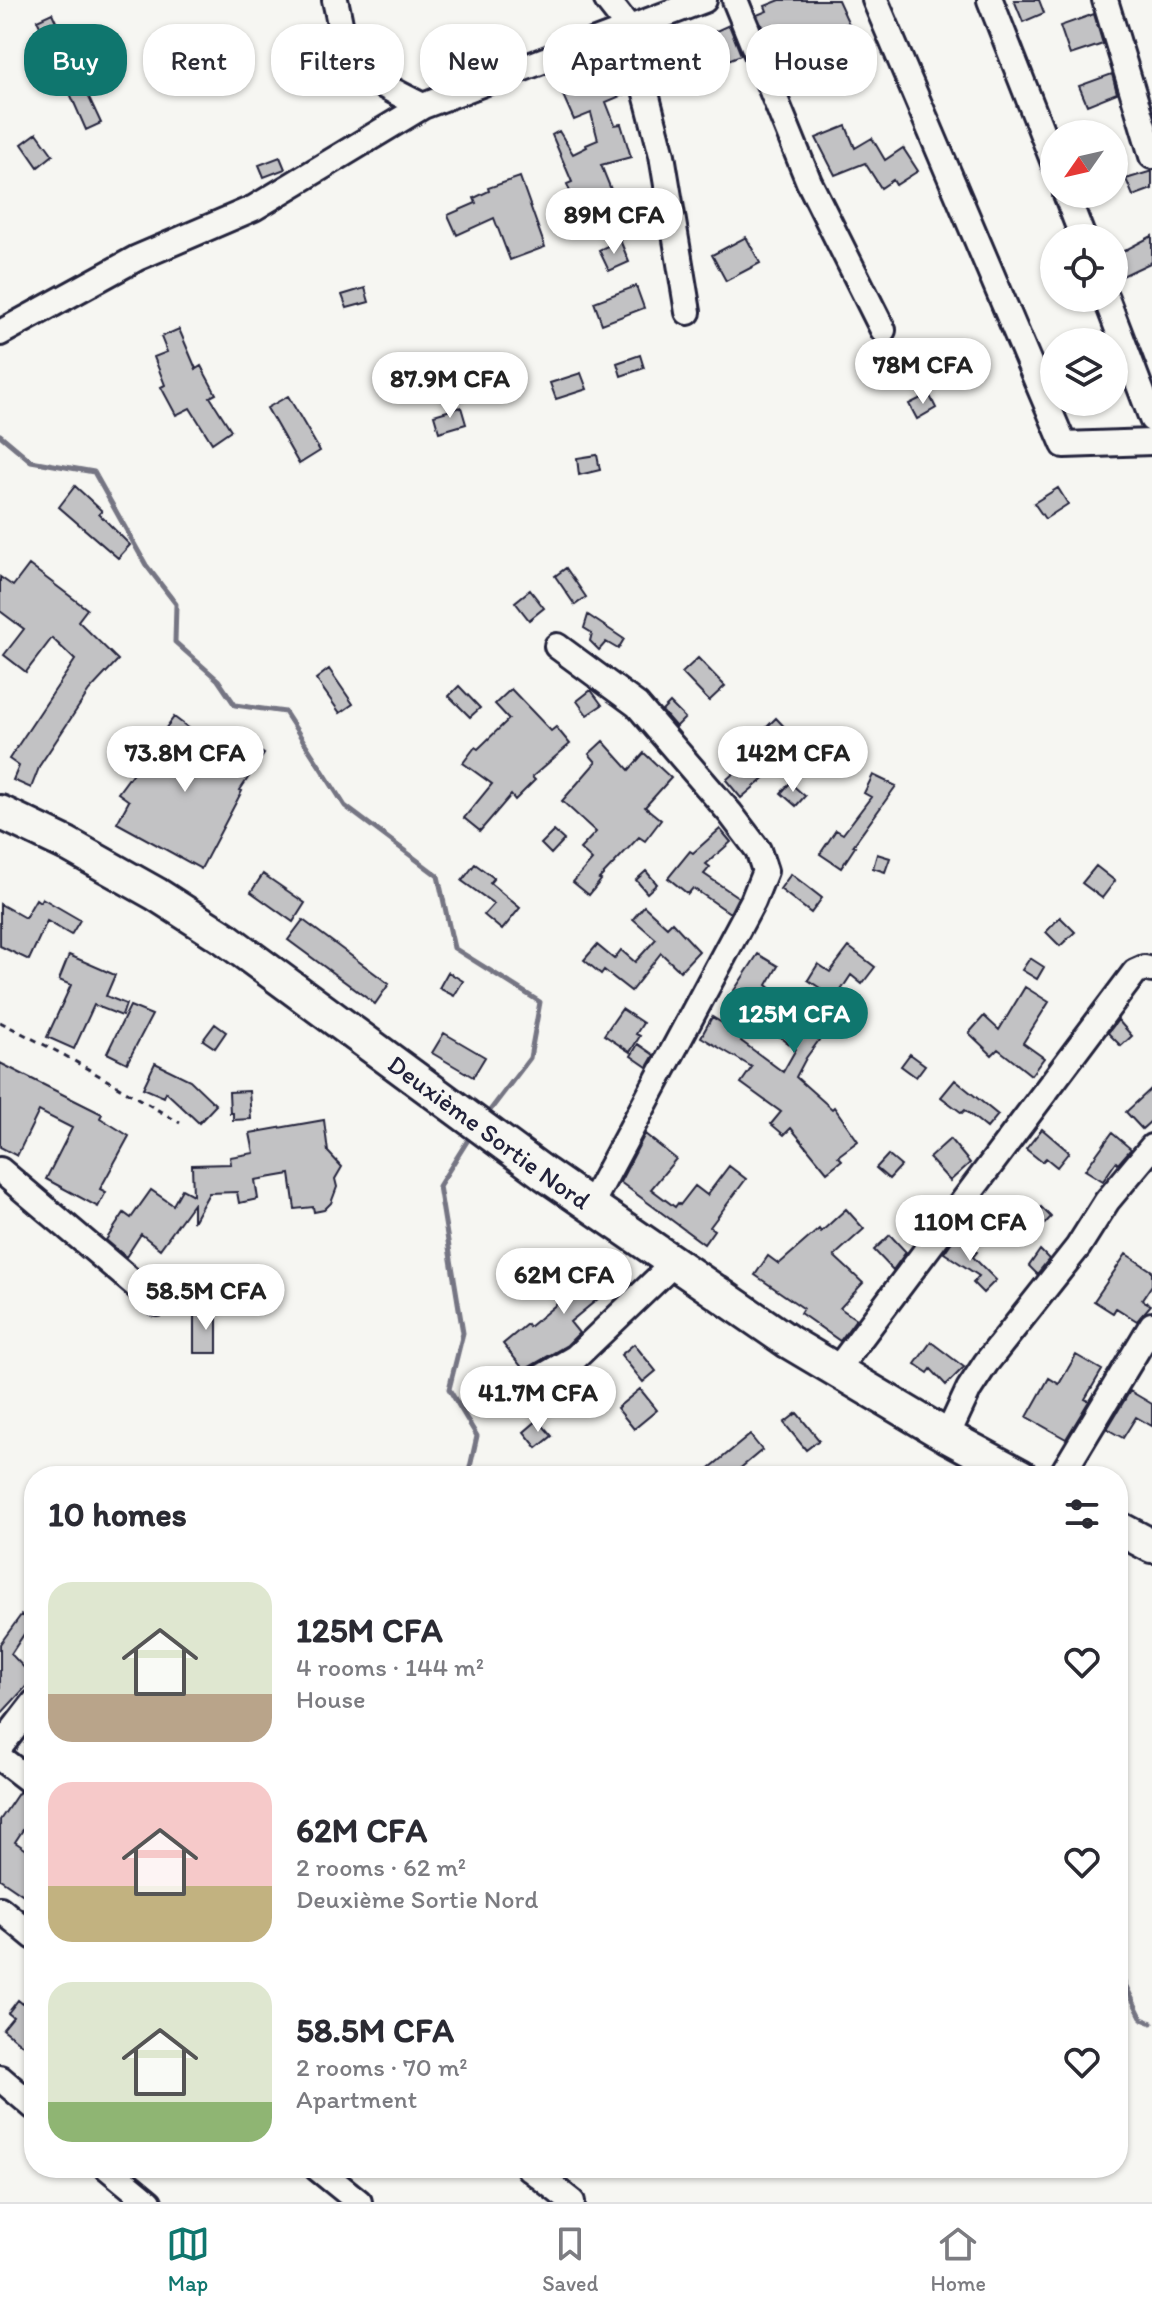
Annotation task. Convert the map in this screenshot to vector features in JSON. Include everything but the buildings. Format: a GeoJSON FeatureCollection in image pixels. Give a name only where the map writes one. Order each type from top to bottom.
{"type":"FeatureCollection","features":[{"type":"Feature","properties":{"kind":"main road","name":"Deuxième Sortie Nord"},"geometry":{"type":"LineString","coordinates":[[0,812],[67,844],[156,894],[214,932],[590,1206],[789,1342],[1002,1466]]}},
{"type":"Feature","properties":{"kind":"main road"},"geometry":{"type":"LineString","coordinates":[[1128,1533],[1152,1546]]}},
{"type":"Feature","properties":{"kind":"street"},"geometry":{"type":"LineString","coordinates":[[335,0],[344,40],[359,68],[386,88],[423,106]]}},
{"type":"Feature","properties":{"kind":"street"},"geometry":{"type":"LineString","coordinates":[[607,0],[626,24]]}},
{"type":"Feature","properties":{"kind":"street"},"geometry":{"type":"LineString","coordinates":[[640,24],[704,0]]}},
{"type":"Feature","properties":{"kind":"street"},"geometry":{"type":"LineString","coordinates":[[735,0],[809,182],[883,330]]}},
{"type":"Feature","properties":{"kind":"street"},"geometry":{"type":"LineString","coordinates":[[875,0],[1064,445],[1152,442]]}},
{"type":"Feature","properties":{"kind":"street"},"geometry":{"type":"LineString","coordinates":[[990,0],[1040,127]]}},
{"type":"Feature","properties":{"kind":"street"},"geometry":{"type":"LineString","coordinates":[[1105,0],[1152,156]]}},
{"type":"Feature","properties":{"kind":"street"},"geometry":{"type":"LineString","coordinates":[[0,333],[137,258],[254,208],[423,106],[543,61]]}},
{"type":"Feature","properties":{"kind":"street"},"geometry":{"type":"LineString","coordinates":[[647,96],[662,155],[688,312]]}},
{"type":"Feature","properties":{"kind":"street"},"geometry":{"type":"LineString","coordinates":[[1111,312],[1152,419]]}},
{"type":"Feature","properties":{"kind":"street"},"geometry":{"type":"LineString","coordinates":[[557,646],[637,705],[730,813],[758,850],[765,871],[753,901],[590,1206]]}},
{"type":"Feature","properties":{"kind":"street"},"geometry":{"type":"LineString","coordinates":[[836,1371],[1135,972],[1144,968],[1152,970]]}},
{"type":"Feature","properties":{"kind":"street"},"geometry":{"type":"LineString","coordinates":[[947,1436],[969,1389],[986,1363],[1078,1247],[1107,1201],[1152,1147]]}},
{"type":"Feature","properties":{"kind":"street"},"geometry":{"type":"LineString","coordinates":[[0,1170],[157,1303]]}},
{"type":"Feature","properties":{"kind":"street"},"geometry":{"type":"LineString","coordinates":[[523,1388],[576,1357],[674,1263]]}},
{"type":"Feature","properties":{"kind":"street"},"geometry":{"type":"LineString","coordinates":[[1067,1466],[1152,1325]]}},
{"type":"Feature","properties":{"kind":"street"},"geometry":{"type":"LineString","coordinates":[[0,1747],[24,1716]]}},
{"type":"Feature","properties":{"kind":"street"},"geometry":{"type":"LineString","coordinates":[[0,1758],[24,1776]]}},
{"type":"Feature","properties":{"kind":"street"},"geometry":{"type":"LineString","coordinates":[[0,1909],[24,1929]]}},
{"type":"Feature","properties":{"kind":"street"},"geometry":{"type":"LineString","coordinates":[[0,2078],[24,2098]]}},
{"type":"Feature","properties":{"kind":"street"},"geometry":{"type":"LineString","coordinates":[[120,2178],[149,2202]]}},
{"type":"Feature","properties":{"kind":"street"},"geometry":{"type":"LineString","coordinates":[[329,2178],[359,2202]]}},
{"type":"Feature","properties":{"kind":"street"},"geometry":{"type":"LineString","coordinates":[[542,2178],[572,2202]]}},
{"type":"Feature","properties":{"kind":"path"},"geometry":{"type":"LineString","coordinates":[[0,1022],[64,1055],[180,1123]]}},
{"type":"Feature","properties":{"kind":"waterway"},"geometry":{"type":"LineString","coordinates":[[0,435],[31,461],[94,472],[146,565],[176,604],[175,642],[218,680],[235,705],[285,712],[345,806],[438,876],[454,948],[540,1002],[530,1058],[485,1117]]}},
{"type":"Feature","properties":{"kind":"waterway"},"geometry":{"type":"LineString","coordinates":[[470,1466],[477,1436],[449,1389],[463,1333],[439,1186],[471,1135]]}},
{"type":"Feature","properties":{"kind":"waterway"},"geometry":{"type":"LineString","coordinates":[[1128,1990],[1142,2019],[1152,2023]]}}]}
